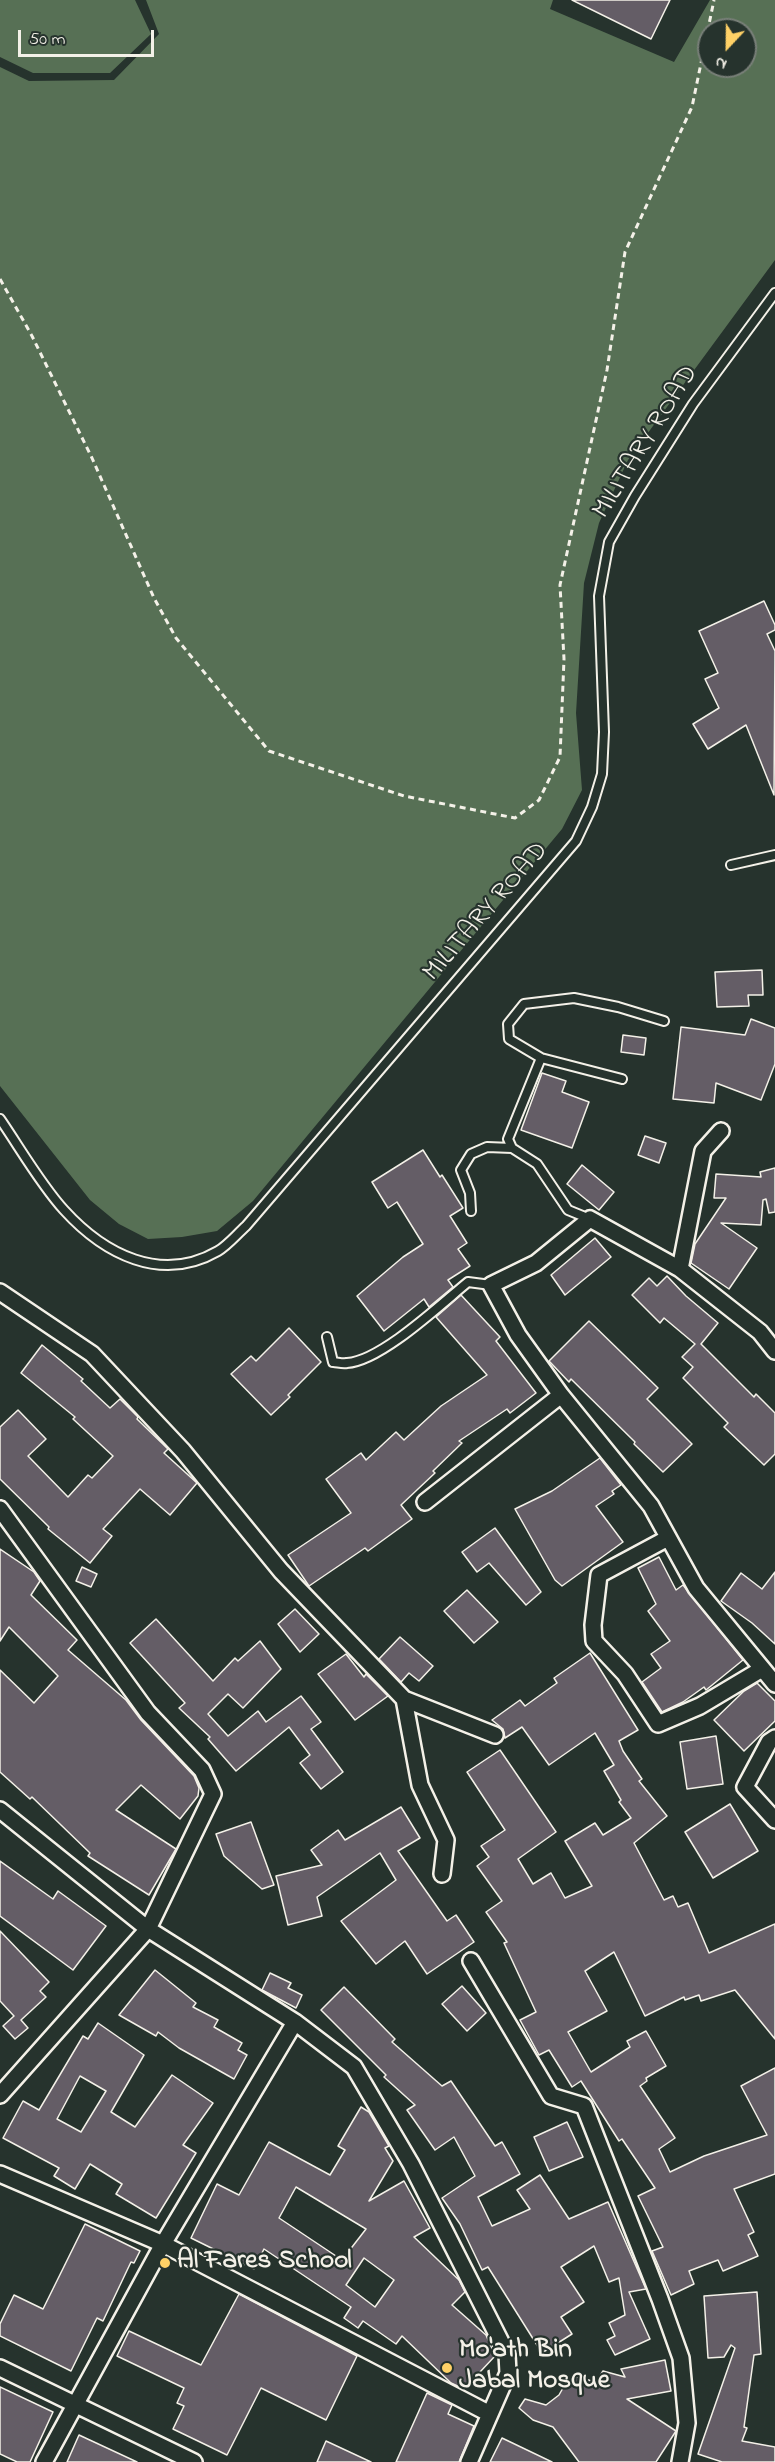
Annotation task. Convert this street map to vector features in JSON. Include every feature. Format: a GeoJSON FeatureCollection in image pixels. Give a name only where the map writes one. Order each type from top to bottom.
{"type":"FeatureCollection","features":[{"type":"Feature","properties":{"kind":"street"},"geometry":{"type":"LineString","coordinates":[[680,1269],[703,1151],[721,1131]]}},
{"type":"Feature","properties":{"kind":"street"},"geometry":{"type":"LineString","coordinates":[[775,1351],[760,1332],[680,1269],[590,1219],[536,1263],[491,1285],[518,1335],[561,1395],[651,1506],[696,1588],[775,1684]]}},
{"type":"Feature","properties":{"kind":"street"},"geometry":{"type":"LineString","coordinates":[[0,1292],[92,1354],[183,1451],[281,1571],[404,1698],[495,1735]]}},
{"type":"Feature","properties":{"kind":"street"},"geometry":{"type":"LineString","coordinates":[[425,1502],[561,1395]]}},
{"type":"Feature","properties":{"kind":"street"},"geometry":{"type":"LineString","coordinates":[[0,1509],[148,1713],[202,1770],[213,1794],[148,1929],[0,2095]]}},
{"type":"Feature","properties":{"kind":"street"},"geometry":{"type":"LineString","coordinates":[[668,1538],[599,1575],[593,1624],[594,1641],[625,1674],[658,1724],[700,1706],[762,1669]]}},
{"type":"Feature","properties":{"kind":"street"},"geometry":{"type":"LineString","coordinates":[[404,1698],[420,1785],[446,1840],[442,1874]]}},
{"type":"Feature","properties":{"kind":"street"},"geometry":{"type":"LineString","coordinates":[[775,1738],[769,1742],[745,1787],[775,1820]]}},
{"type":"Feature","properties":{"kind":"street"},"geometry":{"type":"LineString","coordinates":[[0,1810],[148,1929],[296,2022],[354,2067],[411,2164],[507,2354],[508,2373],[469,2462]]}},
{"type":"Feature","properties":{"kind":"street"},"geometry":{"type":"LineString","coordinates":[[471,1961],[551,2096],[584,2106],[681,2358],[687,2423],[680,2462]]}},
{"type":"Feature","properties":{"kind":"street"},"geometry":{"type":"LineString","coordinates":[[44,2462],[163,2244],[296,2022]]}},
{"type":"Feature","properties":{"kind":"street"},"geometry":{"type":"LineString","coordinates":[[0,2174],[163,2244],[490,2414]]}},
{"type":"Feature","properties":{"kind":"street"},"geometry":{"type":"LineString","coordinates":[[0,2368],[194,2462]]}},
{"type":"Feature","properties":{"kind":"lane","name":"MILITARY ROAD"},"geometry":{"type":"LineString","coordinates":[[0,1119],[63,1209],[92,1237],[127,1258],[162,1266],[189,1262],[219,1250],[246,1226],[576,841],[592,807],[602,774],[604,732],[599,596],[609,542],[634,496],[693,404],[775,294]]}},
{"type":"Feature","properties":{"kind":"lane"},"geometry":{"type":"LineString","coordinates":[[731,866],[775,855]]}},
{"type":"Feature","properties":{"kind":"lane"},"geometry":{"type":"LineString","coordinates":[[621,1080],[541,1058],[509,1039],[508,1024],[524,1004],[574,998],[618,1007],[664,1021]]}},
{"type":"Feature","properties":{"kind":"lane"},"geometry":{"type":"LineString","coordinates":[[512,1148],[508,1139],[541,1058]]}},
{"type":"Feature","properties":{"kind":"lane"},"geometry":{"type":"LineString","coordinates":[[471,1211],[470,1193],[461,1170],[471,1154],[487,1147],[512,1148],[537,1164],[568,1210],[590,1219]]}},
{"type":"Feature","properties":{"kind":"lane"},"geometry":{"type":"LineString","coordinates":[[327,1337],[333,1362],[348,1364],[369,1356],[400,1337],[468,1282],[491,1285]]}},
{"type":"Feature","properties":{"kind":"path"},"geometry":{"type":"LineString","coordinates":[[0,279],[32,336],[92,458],[153,598],[176,638],[269,751],[404,796],[515,818],[539,800],[560,757],[564,659],[560,585],[607,370],[625,252],[692,107],[714,0]]}},
{"type":"Feature","properties":{"kind":"green space"},"geometry":{"type":"Polygon","coordinates":[[[0,0],[135,0],[151,34],[110,73],[33,73],[0,57],[0,0]]]}},
{"type":"Feature","properties":{"kind":"green space"},"geometry":{"type":"Polygon","coordinates":[[[146,0],[553,0],[550,9],[674,62],[697,22],[697,78],[757,78],[757,18],[700,18],[710,0],[775,0],[775,260],[628,460],[599,523],[584,583],[576,713],[582,790],[562,829],[253,1201],[217,1231],[182,1237],[148,1239],[119,1224],[90,1200],[0,1086],[0,67],[29,81],[114,80],[159,34],[146,0]]]}},
{"type":"Feature","properties":{"kind":"building"},"geometry":{"type":"Polygon","coordinates":[[[572,0],[670,0],[651,39],[572,0]]]}},
{"type":"Feature","properties":{"kind":"building"},"geometry":{"type":"Polygon","coordinates":[[[764,601],[775,625],[775,630],[767,634],[775,651],[774,795],[746,725],[708,749],[693,724],[719,708],[705,679],[718,673],[699,631],[764,601]]]}},
{"type":"Feature","properties":{"kind":"building"},"geometry":{"type":"Polygon","coordinates":[[[762,970],[763,995],[748,995],[749,1006],[717,1007],[715,972],[762,970]]]}},
{"type":"Feature","properties":{"kind":"building"},"geometry":{"type":"Polygon","coordinates":[[[751,1019],[775,1028],[775,1064],[761,1100],[716,1083],[714,1103],[673,1099],[681,1027],[745,1035],[751,1019]]]}},
{"type":"Feature","properties":{"kind":"building"},"geometry":{"type":"Polygon","coordinates":[[[623,1035],[646,1038],[644,1055],[621,1052],[623,1035]]]}},
{"type":"Feature","properties":{"kind":"building"},"geometry":{"type":"Polygon","coordinates":[[[542,1073],[566,1081],[562,1092],[589,1102],[572,1148],[521,1130],[542,1073]]]}},
{"type":"Feature","properties":{"kind":"building"},"geometry":{"type":"Polygon","coordinates":[[[645,1136],[666,1143],[659,1163],[638,1155],[645,1136]]]}},
{"type":"Feature","properties":{"kind":"building"},"geometry":{"type":"Polygon","coordinates":[[[423,1150],[463,1208],[450,1216],[467,1243],[458,1249],[470,1266],[448,1280],[453,1287],[429,1307],[424,1299],[384,1331],[357,1296],[403,1257],[423,1244],[397,1202],[388,1208],[372,1182],[423,1150]]]}},
{"type":"Feature","properties":{"kind":"building"},"geometry":{"type":"Polygon","coordinates":[[[582,1165],[614,1192],[599,1210],[567,1184],[582,1165]]]}},
{"type":"Feature","properties":{"kind":"building"},"geometry":{"type":"Polygon","coordinates":[[[775,1168],[775,1212],[769,1213],[766,1199],[763,1200],[761,1225],[721,1223],[757,1248],[729,1289],[691,1263],[695,1244],[726,1198],[714,1198],[716,1174],[761,1177],[760,1172],[775,1168]]]}},
{"type":"Feature","properties":{"kind":"building"},"geometry":{"type":"Polygon","coordinates":[[[595,1238],[611,1257],[565,1295],[551,1275],[595,1238]]]}},
{"type":"Feature","properties":{"kind":"building"},"geometry":{"type":"Polygon","coordinates":[[[667,1276],[686,1296],[718,1323],[701,1344],[754,1397],[756,1394],[775,1413],[775,1454],[764,1465],[724,1427],[728,1423],[683,1378],[693,1367],[682,1357],[695,1344],[664,1318],[660,1323],[632,1295],[649,1278],[657,1286],[667,1276]]]}},
{"type":"Feature","properties":{"kind":"building"},"geometry":{"type":"Polygon","coordinates":[[[461,1295],[500,1337],[496,1341],[536,1393],[510,1413],[507,1409],[459,1441],[462,1443],[433,1471],[435,1473],[401,1505],[412,1519],[368,1551],[365,1548],[309,1586],[288,1555],[351,1513],[326,1479],[361,1453],[366,1460],[396,1432],[404,1440],[441,1406],[487,1375],[436,1317],[461,1295]]]}},
{"type":"Feature","properties":{"kind":"building"},"geometry":{"type":"Polygon","coordinates":[[[589,1321],[658,1388],[647,1399],[692,1444],[663,1472],[571,1379],[569,1382],[549,1361],[589,1321]]]}},
{"type":"Feature","properties":{"kind":"building"},"geometry":{"type":"Polygon","coordinates":[[[289,1328],[321,1362],[271,1415],[231,1374],[251,1356],[256,1361],[289,1328]]]}},
{"type":"Feature","properties":{"kind":"building"},"geometry":{"type":"Polygon","coordinates":[[[42,1345],[83,1379],[81,1381],[110,1408],[120,1399],[168,1449],[164,1453],[197,1483],[170,1515],[140,1489],[103,1529],[112,1536],[90,1563],[48,1529],[49,1527],[0,1479],[0,1427],[18,1410],[46,1439],[28,1456],[68,1497],[88,1475],[92,1478],[113,1456],[73,1419],[75,1417],[21,1373],[42,1345]]]}},
{"type":"Feature","properties":{"kind":"building"},"geometry":{"type":"Polygon","coordinates":[[[600,1458],[621,1485],[612,1491],[614,1494],[596,1506],[623,1542],[562,1586],[555,1580],[515,1509],[552,1491],[600,1458]]]}},
{"type":"Feature","properties":{"kind":"building"},"geometry":{"type":"Polygon","coordinates":[[[495,1528],[541,1592],[526,1605],[489,1563],[477,1572],[462,1552],[495,1528]]]}},
{"type":"Feature","properties":{"kind":"building"},"geometry":{"type":"Polygon","coordinates":[[[0,1549],[34,1572],[40,1581],[31,1595],[77,1640],[68,1650],[126,1700],[141,1720],[194,1776],[199,1788],[198,1796],[180,1819],[141,1785],[116,1810],[176,1849],[149,1895],[88,1856],[90,1853],[32,1797],[30,1799],[0,1772],[0,1670],[34,1703],[58,1676],[9,1627],[0,1641],[0,1549]]]}},
{"type":"Feature","properties":{"kind":"building"},"geometry":{"type":"Polygon","coordinates":[[[659,1557],[676,1590],[683,1585],[743,1660],[706,1690],[704,1687],[683,1702],[662,1712],[642,1682],[661,1668],[651,1654],[670,1641],[648,1611],[656,1604],[638,1568],[659,1557]]]}},
{"type":"Feature","properties":{"kind":"building"},"geometry":{"type":"Polygon","coordinates":[[[82,1567],[97,1574],[91,1587],[76,1581],[82,1567]]]}},
{"type":"Feature","properties":{"kind":"building"},"geometry":{"type":"Polygon","coordinates":[[[775,1572],[775,1644],[752,1623],[721,1601],[741,1573],[762,1589],[775,1572]]]}},
{"type":"Feature","properties":{"kind":"building"},"geometry":{"type":"Polygon","coordinates":[[[467,1590],[498,1622],[474,1643],[444,1611],[467,1590]]]}},
{"type":"Feature","properties":{"kind":"building"},"geometry":{"type":"Polygon","coordinates":[[[295,1609],[319,1634],[300,1652],[278,1624],[295,1609]]]}},
{"type":"Feature","properties":{"kind":"building"},"geometry":{"type":"Polygon","coordinates":[[[156,1619],[213,1681],[235,1658],[238,1661],[260,1641],[281,1669],[243,1708],[228,1694],[208,1714],[228,1736],[258,1711],[266,1722],[301,1696],[321,1722],[311,1729],[343,1772],[321,1789],[300,1763],[310,1755],[289,1727],[236,1771],[208,1739],[210,1737],[179,1708],[185,1703],[130,1643],[156,1619]]]}},
{"type":"Feature","properties":{"kind":"building"},"geometry":{"type":"Polygon","coordinates":[[[400,1637],[433,1666],[419,1681],[409,1673],[401,1682],[379,1659],[400,1637]]]}},
{"type":"Feature","properties":{"kind":"building"},"geometry":{"type":"Polygon","coordinates":[[[590,1653],[638,1730],[619,1741],[623,1751],[642,1779],[639,1781],[667,1816],[634,1843],[664,1900],[673,1896],[678,1907],[688,1903],[709,1953],[775,1924],[775,2039],[735,1990],[701,2001],[699,1995],[685,2000],[684,1997],[645,2016],[614,1952],[585,1971],[607,2011],[568,2032],[591,2072],[630,2047],[627,2041],[646,2031],[666,2066],[646,2078],[647,2081],[640,2086],[675,2138],[659,2149],[670,2172],[704,2156],[767,2135],[741,2086],[775,2068],[775,2174],[734,2189],[754,2232],[748,2235],[758,2256],[723,2271],[718,2260],[689,2271],[694,2284],[671,2295],[652,2251],[663,2247],[638,2196],[655,2188],[622,2139],[619,2141],[581,2081],[572,2087],[549,2050],[539,2055],[520,2020],[536,2012],[504,1943],[507,1942],[486,1912],[502,1901],[477,1866],[489,1857],[481,1846],[505,1830],[467,1772],[500,1750],[556,1832],[518,1859],[533,1884],[551,1873],[565,1898],[592,1886],[565,1841],[595,1823],[603,1835],[631,1818],[619,1802],[621,1800],[604,1771],[614,1765],[595,1733],[549,1765],[522,1727],[505,1738],[503,1729],[492,1720],[520,1700],[525,1706],[557,1683],[554,1678],[590,1653]]]}},
{"type":"Feature","properties":{"kind":"building"},"geometry":{"type":"Polygon","coordinates":[[[346,1654],[364,1677],[366,1674],[388,1696],[355,1720],[318,1674],[346,1654]]]}},
{"type":"Feature","properties":{"kind":"building"},"geometry":{"type":"Polygon","coordinates":[[[757,1683],[775,1701],[775,1721],[744,1751],[714,1720],[744,1691],[757,1683]]]}},
{"type":"Feature","properties":{"kind":"building"},"geometry":{"type":"Polygon","coordinates":[[[716,1736],[723,1784],[687,1789],[680,1742],[716,1736]]]}},
{"type":"Feature","properties":{"kind":"building"},"geometry":{"type":"Polygon","coordinates":[[[730,1804],[758,1851],[713,1878],[685,1832],[730,1804]]]}},
{"type":"Feature","properties":{"kind":"building"},"geometry":{"type":"Polygon","coordinates":[[[401,1807],[420,1838],[398,1851],[447,1921],[456,1915],[474,1942],[427,1974],[405,1941],[376,1964],[341,1921],[396,1880],[380,1853],[317,1897],[322,1916],[288,1925],[276,1876],[322,1865],[311,1850],[338,1830],[345,1840],[401,1807]]]}},
{"type":"Feature","properties":{"kind":"building"},"geometry":{"type":"Polygon","coordinates":[[[251,1822],[274,1885],[262,1889],[224,1856],[216,1834],[251,1822]]]}},
{"type":"Feature","properties":{"kind":"building"},"geometry":{"type":"Polygon","coordinates":[[[0,1861],[53,1899],[58,1891],[106,1926],[73,1970],[0,1916],[0,1861]]]}},
{"type":"Feature","properties":{"kind":"building"},"geometry":{"type":"Polygon","coordinates":[[[0,1931],[49,1982],[40,1991],[46,1997],[21,2020],[28,2028],[15,2039],[3,2026],[14,2016],[0,2001],[0,1931]]]}},
{"type":"Feature","properties":{"kind":"building"},"geometry":{"type":"Polygon","coordinates":[[[155,1970],[196,2003],[193,2007],[218,2020],[214,2027],[242,2043],[238,2050],[247,2055],[234,2079],[179,2048],[158,2032],[156,2036],[119,2015],[155,1970]]]}},
{"type":"Feature","properties":{"kind":"building"},"geometry":{"type":"Polygon","coordinates":[[[270,1973],[291,1983],[288,1988],[302,1995],[296,2008],[262,1990],[270,1973]]]}},
{"type":"Feature","properties":{"kind":"building"},"geometry":{"type":"Polygon","coordinates":[[[462,1986],[486,2013],[467,2031],[442,2004],[462,1986]]]}},
{"type":"Feature","properties":{"kind":"building"},"geometry":{"type":"Polygon","coordinates":[[[344,1987],[395,2039],[392,2042],[442,2086],[451,2081],[495,2146],[502,2142],[520,2174],[478,2197],[492,2226],[530,2209],[517,2190],[540,2175],[569,2219],[608,2202],[646,2289],[629,2292],[650,2339],[615,2355],[607,2340],[615,2336],[609,2323],[625,2315],[619,2278],[609,2282],[594,2246],[561,2267],[584,2302],[561,2317],[572,2334],[542,2353],[488,2267],[482,2270],[460,2224],[442,2198],[475,2176],[454,2137],[435,2150],[407,2110],[415,2105],[384,2077],[386,2075],[321,2010],[344,1987]]]}},
{"type":"Feature","properties":{"kind":"building"},"geometry":{"type":"Polygon","coordinates":[[[98,2023],[144,2055],[111,2112],[135,2127],[172,2075],[213,2103],[183,2145],[196,2153],[156,2218],[116,2194],[122,2184],[90,2164],[75,2189],[54,2176],[59,2168],[3,2138],[23,2101],[39,2110],[83,2036],[88,2039],[98,2023]],[[80,2076],[57,2119],[81,2132],[106,2091],[80,2076]]]}},
{"type":"Feature","properties":{"kind":"building"},"geometry":{"type":"Polygon","coordinates":[[[361,2107],[369,2112],[389,2146],[385,2148],[393,2161],[369,2201],[404,2181],[430,2228],[414,2237],[459,2280],[465,2292],[452,2305],[486,2335],[495,2356],[464,2389],[451,2383],[402,2336],[396,2344],[363,2321],[358,2328],[344,2318],[351,2307],[264,2249],[254,2269],[191,2238],[217,2184],[239,2195],[269,2142],[330,2175],[345,2150],[338,2146],[361,2107]],[[296,2187],[279,2218],[342,2260],[366,2229],[296,2187]],[[364,2258],[346,2285],[375,2307],[394,2280],[364,2258]]]}},
{"type":"Feature","properties":{"kind":"building"},"geometry":{"type":"Polygon","coordinates":[[[567,2122],[583,2157],[549,2171],[534,2137],[567,2122]]]}},
{"type":"Feature","properties":{"kind":"building"},"geometry":{"type":"Polygon","coordinates":[[[85,2224],[140,2251],[134,2263],[131,2262],[103,2321],[97,2318],[71,2371],[0,2336],[0,2324],[14,2295],[43,2309],[85,2224]]]}},
{"type":"Feature","properties":{"kind":"building"},"geometry":{"type":"Polygon","coordinates":[[[757,2292],[761,2354],[754,2355],[744,2427],[747,2428],[742,2441],[775,2447],[775,2462],[722,2462],[698,2454],[735,2348],[731,2345],[724,2357],[708,2358],[704,2296],[757,2292]]]}},
{"type":"Feature","properties":{"kind":"building"},"geometry":{"type":"Polygon","coordinates":[[[239,2294],[357,2356],[326,2420],[261,2388],[227,2455],[173,2429],[184,2406],[177,2403],[184,2388],[117,2356],[129,2331],[201,2365],[239,2294]]]}},
{"type":"Feature","properties":{"kind":"building"},"geometry":{"type":"Polygon","coordinates":[[[665,2360],[671,2391],[627,2399],[676,2431],[656,2462],[579,2462],[553,2427],[533,2420],[519,2408],[525,2399],[546,2405],[559,2395],[568,2379],[577,2377],[596,2382],[603,2371],[625,2377],[621,2369],[665,2360]]]}},
{"type":"Feature","properties":{"kind":"building"},"geometry":{"type":"Polygon","coordinates":[[[0,2387],[53,2412],[30,2462],[17,2462],[0,2454],[0,2387]]]}},
{"type":"Feature","properties":{"kind":"building"},"geometry":{"type":"Polygon","coordinates":[[[427,2393],[452,2405],[448,2414],[474,2426],[459,2462],[396,2462],[427,2393]]]}},
{"type":"Feature","properties":{"kind":"building"},"geometry":{"type":"Polygon","coordinates":[[[79,2435],[137,2462],[67,2462],[79,2435]]]}},
{"type":"Feature","properties":{"kind":"building"},"geometry":{"type":"Polygon","coordinates":[[[502,2438],[552,2462],[490,2462],[502,2438]]]}},
{"type":"Feature","properties":{"kind":"building"},"geometry":{"type":"Polygon","coordinates":[[[326,2441],[371,2462],[317,2462],[326,2441]]]}},
{"type":"Feature","properties":{"kind":"place","name":"Al Fares School"},"geometry":{"type":"Point","coordinates":[165,2263]}},
{"type":"Feature","properties":{"kind":"place","name":"Mo'ath Bin Jabal Mosque"},"geometry":{"type":"Point","coordinates":[447,2368]}}]}
